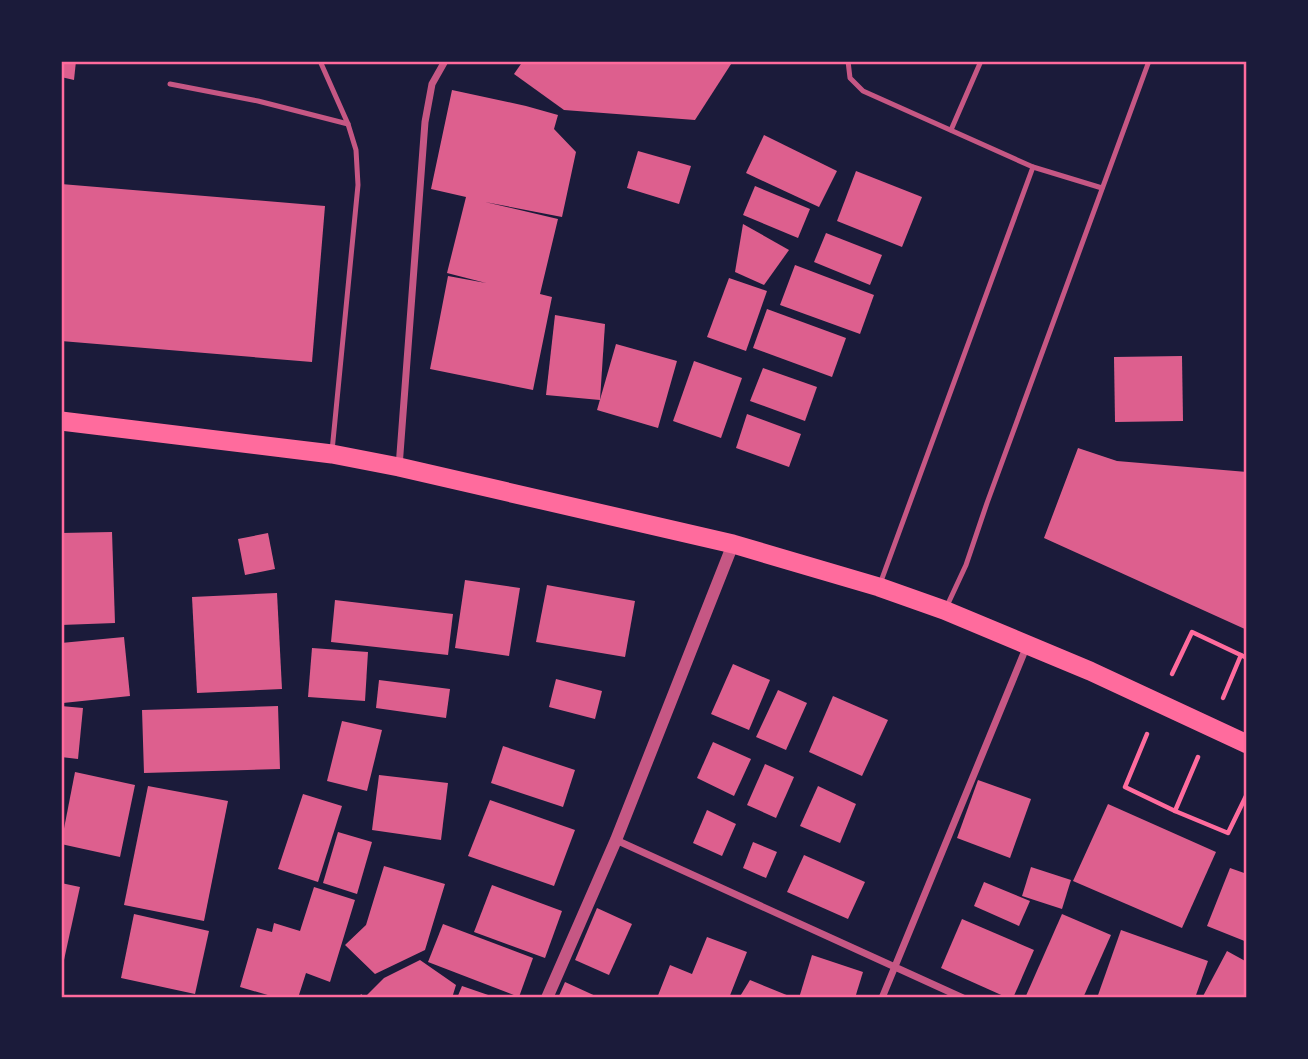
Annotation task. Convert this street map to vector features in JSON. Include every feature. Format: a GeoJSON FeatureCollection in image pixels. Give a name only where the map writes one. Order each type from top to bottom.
{"type":"FeatureCollection","features":[{"type":"Feature","properties":{"kind":"highway"},"geometry":{"type":"LineString","coordinates":[[61,421],[332,454],[733,544],[879,587],[944,610],[1028,644],[1247,744]]}},
{"type":"Feature","properties":{"kind":"street"},"geometry":{"type":"LineString","coordinates":[[399,467],[425,122],[432,84],[444,61]]}},
{"type":"Feature","properties":{"kind":"street"},"geometry":{"type":"LineString","coordinates":[[547,998],[616,840],[733,544]]}},
{"type":"Feature","properties":{"kind":"street"},"geometry":{"type":"LineString","coordinates":[[882,998],[1028,644]]}},
{"type":"Feature","properties":{"kind":"street"},"geometry":{"type":"LineString","coordinates":[[616,840],[963,998]]}},
{"type":"Feature","properties":{"kind":"lane"},"geometry":{"type":"LineString","coordinates":[[320,61],[348,124],[355,150],[358,186],[332,454]]}},
{"type":"Feature","properties":{"kind":"lane"},"geometry":{"type":"LineString","coordinates":[[848,61],[850,78],[863,91],[1033,167],[1102,188]]}},
{"type":"Feature","properties":{"kind":"lane"},"geometry":{"type":"LineString","coordinates":[[951,130],[981,61]]}},
{"type":"Feature","properties":{"kind":"lane"},"geometry":{"type":"LineString","coordinates":[[944,610],[966,565],[986,503],[1149,61]]}},
{"type":"Feature","properties":{"kind":"lane"},"geometry":{"type":"LineString","coordinates":[[170,84],[258,101],[348,124]]}},
{"type":"Feature","properties":{"kind":"lane"},"geometry":{"type":"LineString","coordinates":[[879,587],[1033,167]]}},
{"type":"Feature","properties":{"kind":"path"},"geometry":{"type":"LineString","coordinates":[[1247,658],[1192,632],[1125,787],[1228,833],[1247,794]]}},
{"type":"Feature","properties":{"kind":"building"},"geometry":{"type":"Polygon","coordinates":[[[61,61],[76,61],[74,80],[61,77],[61,61]]]}},
{"type":"Feature","properties":{"kind":"building"},"geometry":{"type":"Polygon","coordinates":[[[523,61],[733,61],[695,120],[564,110],[514,74],[523,61]]]}},
{"type":"Feature","properties":{"kind":"building"},"geometry":{"type":"Polygon","coordinates":[[[452,90],[558,115],[554,129],[576,152],[562,217],[485,202],[558,219],[540,294],[552,297],[533,390],[430,369],[448,276],[486,283],[447,273],[466,197],[431,189],[452,90]]]}},
{"type":"Feature","properties":{"kind":"building"},"geometry":{"type":"Polygon","coordinates":[[[764,135],[837,171],[819,207],[746,173],[764,135]]]}},
{"type":"Feature","properties":{"kind":"building"},"geometry":{"type":"Polygon","coordinates":[[[638,151],[691,166],[679,204],[627,188],[638,151]]]}},
{"type":"Feature","properties":{"kind":"building"},"geometry":{"type":"Polygon","coordinates":[[[856,171],[922,197],[902,247],[837,221],[856,171]]]}},
{"type":"Feature","properties":{"kind":"building"},"geometry":{"type":"Polygon","coordinates":[[[61,184],[325,206],[312,362],[61,341],[61,184]]]}},
{"type":"Feature","properties":{"kind":"building"},"geometry":{"type":"Polygon","coordinates":[[[755,186],[810,209],[798,238],[743,215],[755,186]]]}},
{"type":"Feature","properties":{"kind":"building"},"geometry":{"type":"Polygon","coordinates":[[[743,224],[789,250],[764,285],[735,272],[743,224]]]}},
{"type":"Feature","properties":{"kind":"building"},"geometry":{"type":"Polygon","coordinates":[[[826,233],[882,255],[870,285],[814,262],[826,233]]]}},
{"type":"Feature","properties":{"kind":"building"},"geometry":{"type":"Polygon","coordinates":[[[795,265],[874,295],[860,334],[780,305],[795,265]]]}},
{"type":"Feature","properties":{"kind":"building"},"geometry":{"type":"Polygon","coordinates":[[[729,278],[767,291],[746,351],[707,337],[729,278]]]}},
{"type":"Feature","properties":{"kind":"building"},"geometry":{"type":"Polygon","coordinates":[[[767,309],[846,338],[832,377],[753,348],[767,309]]]}},
{"type":"Feature","properties":{"kind":"building"},"geometry":{"type":"Polygon","coordinates":[[[555,315],[605,324],[600,400],[546,395],[555,315]]]}},
{"type":"Feature","properties":{"kind":"building"},"geometry":{"type":"Polygon","coordinates":[[[616,344],[677,361],[658,428],[597,410],[616,344]]]}},
{"type":"Feature","properties":{"kind":"building"},"geometry":{"type":"Polygon","coordinates":[[[1182,356],[1183,421],[1115,422],[1114,357],[1182,356]]]}},
{"type":"Feature","properties":{"kind":"building"},"geometry":{"type":"Polygon","coordinates":[[[694,361],[742,378],[721,438],[673,421],[694,361]]]}},
{"type":"Feature","properties":{"kind":"building"},"geometry":{"type":"Polygon","coordinates":[[[763,368],[817,387],[805,421],[750,401],[763,368]]]}},
{"type":"Feature","properties":{"kind":"building"},"geometry":{"type":"Polygon","coordinates":[[[747,414],[801,434],[789,467],[736,448],[747,414]]]}},
{"type":"Feature","properties":{"kind":"building"},"geometry":{"type":"Polygon","coordinates":[[[1078,448],[1117,461],[1247,472],[1247,630],[1044,538],[1078,448]]]}},
{"type":"Feature","properties":{"kind":"building"},"geometry":{"type":"Polygon","coordinates":[[[112,532],[115,623],[61,625],[61,533],[112,532]]]}},
{"type":"Feature","properties":{"kind":"building"},"geometry":{"type":"Polygon","coordinates":[[[268,533],[275,569],[245,575],[238,539],[268,533]]]}},
{"type":"Feature","properties":{"kind":"building"},"geometry":{"type":"Polygon","coordinates":[[[465,580],[520,588],[509,656],[455,648],[465,580]]]}},
{"type":"Feature","properties":{"kind":"building"},"geometry":{"type":"Polygon","coordinates":[[[547,585],[635,601],[625,657],[536,642],[547,585]]]}},
{"type":"Feature","properties":{"kind":"building"},"geometry":{"type":"Polygon","coordinates":[[[277,593],[282,689],[197,693],[192,597],[277,593]]]}},
{"type":"Feature","properties":{"kind":"building"},"geometry":{"type":"Polygon","coordinates":[[[335,600],[453,614],[448,655],[331,642],[335,600]]]}},
{"type":"Feature","properties":{"kind":"building"},"geometry":{"type":"Polygon","coordinates":[[[124,637],[130,696],[63,703],[61,643],[124,637]]]}},
{"type":"Feature","properties":{"kind":"building"},"geometry":{"type":"Polygon","coordinates":[[[312,648],[368,652],[365,701],[308,697],[312,648]]]}},
{"type":"Feature","properties":{"kind":"building"},"geometry":{"type":"Polygon","coordinates":[[[733,664],[770,680],[749,730],[711,714],[733,664]]]}},
{"type":"Feature","properties":{"kind":"building"},"geometry":{"type":"Polygon","coordinates":[[[556,679],[602,691],[595,719],[549,707],[556,679]]]}},
{"type":"Feature","properties":{"kind":"building"},"geometry":{"type":"Polygon","coordinates":[[[379,680],[450,689],[446,718],[376,708],[379,680]]]}},
{"type":"Feature","properties":{"kind":"building"},"geometry":{"type":"Polygon","coordinates":[[[778,690],[807,703],[786,750],[756,737],[778,690]]]}},
{"type":"Feature","properties":{"kind":"building"},"geometry":{"type":"Polygon","coordinates":[[[833,696],[888,720],[862,776],[809,752],[833,696]]]}},
{"type":"Feature","properties":{"kind":"building"},"geometry":{"type":"Polygon","coordinates":[[[61,706],[83,708],[78,759],[61,757],[61,706]]]}},
{"type":"Feature","properties":{"kind":"building"},"geometry":{"type":"Polygon","coordinates":[[[278,706],[280,769],[144,773],[142,710],[278,706]]]}},
{"type":"Feature","properties":{"kind":"building"},"geometry":{"type":"Polygon","coordinates":[[[342,721],[382,730],[367,791],[327,781],[342,721]]]}},
{"type":"Feature","properties":{"kind":"building"},"geometry":{"type":"Polygon","coordinates":[[[713,742],[751,759],[734,796],[697,778],[713,742]]]}},
{"type":"Feature","properties":{"kind":"building"},"geometry":{"type":"Polygon","coordinates":[[[503,746],[575,770],[563,807],[491,783],[503,746]]]}},
{"type":"Feature","properties":{"kind":"building"},"geometry":{"type":"Polygon","coordinates":[[[765,764],[794,777],[776,818],[747,805],[765,764]]]}},
{"type":"Feature","properties":{"kind":"building"},"geometry":{"type":"Polygon","coordinates":[[[75,772],[135,785],[120,857],[61,844],[75,772]]]}},
{"type":"Feature","properties":{"kind":"building"},"geometry":{"type":"Polygon","coordinates":[[[379,775],[448,783],[441,840],[372,830],[379,775]]]}},
{"type":"Feature","properties":{"kind":"building"},"geometry":{"type":"Polygon","coordinates":[[[978,780],[1031,799],[1010,858],[957,838],[978,780]]]}},
{"type":"Feature","properties":{"kind":"building"},"geometry":{"type":"Polygon","coordinates":[[[148,786],[228,801],[204,921],[124,905],[148,786]]]}},
{"type":"Feature","properties":{"kind":"building"},"geometry":{"type":"Polygon","coordinates":[[[818,786],[856,804],[840,843],[800,826],[818,786]]]}},
{"type":"Feature","properties":{"kind":"building"},"geometry":{"type":"Polygon","coordinates":[[[303,794],[342,806],[318,882],[278,869],[303,794]]]}},
{"type":"Feature","properties":{"kind":"building"},"geometry":{"type":"Polygon","coordinates":[[[490,800],[575,830],[554,886],[468,856],[490,800]]]}},
{"type":"Feature","properties":{"kind":"building"},"geometry":{"type":"Polygon","coordinates":[[[1108,804],[1216,852],[1182,928],[1073,881],[1108,804]]]}},
{"type":"Feature","properties":{"kind":"building"},"geometry":{"type":"Polygon","coordinates":[[[707,810],[736,824],[722,856],[693,843],[707,810]]]}},
{"type":"Feature","properties":{"kind":"building"},"geometry":{"type":"Polygon","coordinates":[[[338,832],[372,842],[357,894],[323,883],[338,832]]]}},
{"type":"Feature","properties":{"kind":"building"},"geometry":{"type":"Polygon","coordinates":[[[753,842],[777,852],[766,878],[743,868],[753,842]]]}},
{"type":"Feature","properties":{"kind":"building"},"geometry":{"type":"Polygon","coordinates":[[[804,855],[865,882],[848,919],[787,892],[804,855]]]}},
{"type":"Feature","properties":{"kind":"building"},"geometry":{"type":"Polygon","coordinates":[[[384,866],[445,884],[425,950],[375,974],[345,945],[366,925],[384,866]]]}},
{"type":"Feature","properties":{"kind":"building"},"geometry":{"type":"Polygon","coordinates":[[[1031,867],[1071,880],[1062,909],[1022,896],[1031,867]]]}},
{"type":"Feature","properties":{"kind":"building"},"geometry":{"type":"Polygon","coordinates":[[[1230,868],[1247,874],[1247,942],[1207,926],[1230,868]]]}},
{"type":"Feature","properties":{"kind":"building"},"geometry":{"type":"Polygon","coordinates":[[[984,882],[1030,901],[1019,926],[974,906],[984,882]]]}},
{"type":"Feature","properties":{"kind":"building"},"geometry":{"type":"Polygon","coordinates":[[[61,883],[80,887],[62,969],[61,969],[61,883]]]}},
{"type":"Feature","properties":{"kind":"building"},"geometry":{"type":"Polygon","coordinates":[[[492,885],[562,911],[545,958],[474,932],[492,885]]]}},
{"type":"Feature","properties":{"kind":"building"},"geometry":{"type":"Polygon","coordinates":[[[314,887],[355,900],[330,982],[306,973],[298,998],[278,998],[240,987],[257,928],[272,932],[274,923],[300,931],[314,887]]]}},
{"type":"Feature","properties":{"kind":"building"},"geometry":{"type":"Polygon","coordinates":[[[597,908],[632,924],[609,975],[575,960],[597,908]]]}},
{"type":"Feature","properties":{"kind":"building"},"geometry":{"type":"Polygon","coordinates":[[[134,914],[209,931],[195,994],[121,978],[134,914]]]}},
{"type":"Feature","properties":{"kind":"building"},"geometry":{"type":"Polygon","coordinates":[[[1062,914],[1111,935],[1083,998],[1025,998],[1062,914]]]}},
{"type":"Feature","properties":{"kind":"building"},"geometry":{"type":"Polygon","coordinates":[[[962,919],[1034,950],[1013,998],[941,968],[962,919]]]}},
{"type":"Feature","properties":{"kind":"building"},"geometry":{"type":"Polygon","coordinates":[[[443,924],[533,958],[519,997],[428,962],[443,924]]]}},
{"type":"Feature","properties":{"kind":"building"},"geometry":{"type":"Polygon","coordinates":[[[1121,930],[1208,961],[1195,998],[1097,998],[1121,930]]]}},
{"type":"Feature","properties":{"kind":"building"},"geometry":{"type":"Polygon","coordinates":[[[707,937],[747,952],[729,998],[657,998],[670,965],[692,974],[707,937]]]}},
{"type":"Feature","properties":{"kind":"building"},"geometry":{"type":"Polygon","coordinates":[[[1227,951],[1247,962],[1246,998],[1202,998],[1227,951]]]}},
{"type":"Feature","properties":{"kind":"building"},"geometry":{"type":"Polygon","coordinates":[[[812,955],[863,972],[855,998],[799,998],[812,955]]]}},
{"type":"Feature","properties":{"kind":"building"},"geometry":{"type":"Polygon","coordinates":[[[420,960],[456,985],[452,998],[359,998],[361,994],[365,997],[384,978],[420,960]]]}},
{"type":"Feature","properties":{"kind":"building"},"geometry":{"type":"Polygon","coordinates":[[[750,980],[794,998],[739,998],[750,980]]]}},
{"type":"Feature","properties":{"kind":"building"},"geometry":{"type":"Polygon","coordinates":[[[565,982],[600,998],[558,998],[565,982]]]}},
{"type":"Feature","properties":{"kind":"building"},"geometry":{"type":"Polygon","coordinates":[[[462,986],[494,997],[494,998],[457,998],[462,986]]]}}]}
